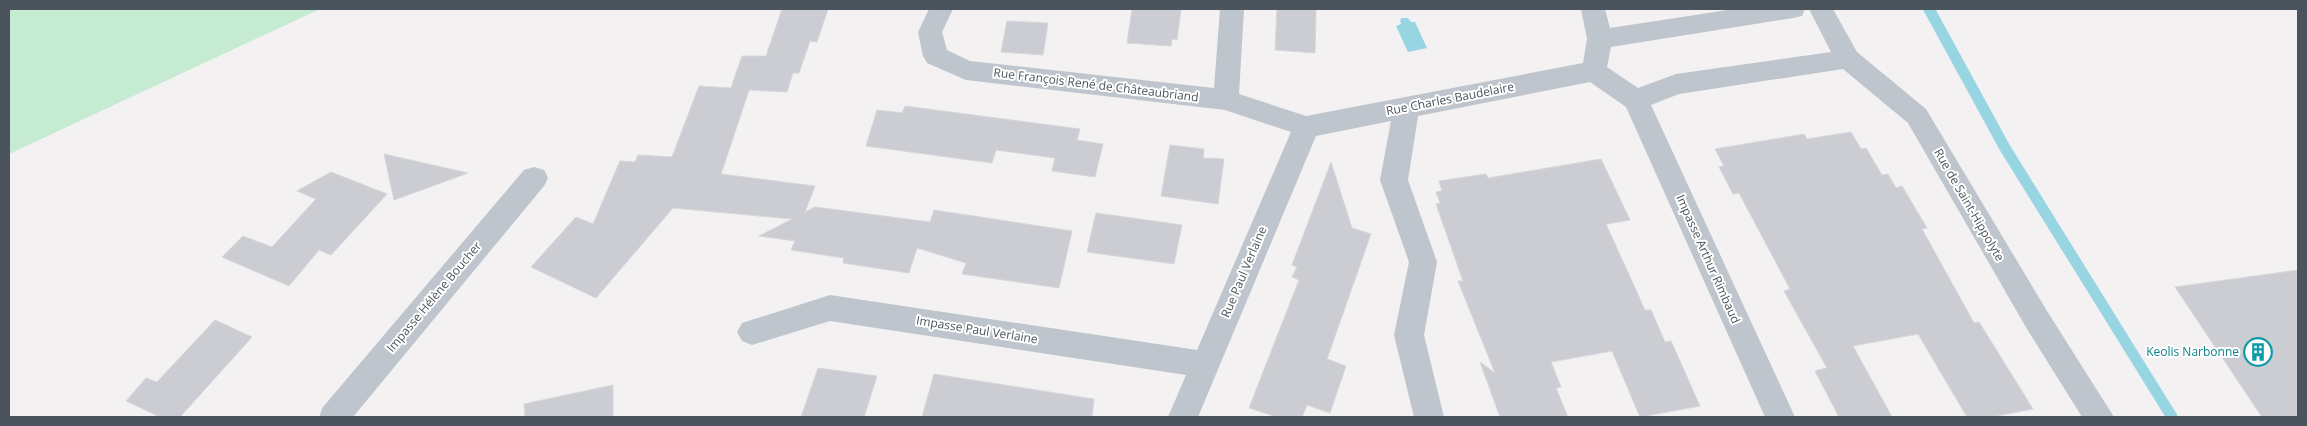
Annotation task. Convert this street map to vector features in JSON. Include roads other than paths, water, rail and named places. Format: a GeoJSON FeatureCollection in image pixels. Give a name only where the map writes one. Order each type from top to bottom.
{"type":"FeatureCollection","features":[{"type":"Feature","properties":{"kind":"street","name":"Rue François René de Châteaubriand"},"geometry":{"type":"LineString","coordinates":[[941,9],[930,32],[936,56],[966,70],[1226,100],[1306,127]]}},
{"type":"Feature","properties":{"kind":"street"},"geometry":{"type":"LineString","coordinates":[[1226,100],[1232,9]]}},
{"type":"Feature","properties":{"kind":"street"},"geometry":{"type":"LineString","coordinates":[[1593,9],[1600,39],[1594,71],[1636,100],[1676,84],[1848,58]]}},
{"type":"Feature","properties":{"kind":"street"},"geometry":{"type":"LineString","coordinates":[[1600,39],[1792,9]]}},
{"type":"Feature","properties":{"kind":"street","name":"Rue de Saint-Hippolyte"},"geometry":{"type":"LineString","coordinates":[[1822,9],[1848,58],[1917,116],[2037,320],[2099,417]]}},
{"type":"Feature","properties":{"kind":"street","name":"Rue Charles Baudelaire"},"geometry":{"type":"LineString","coordinates":[[1306,127],[1594,71]]}},
{"type":"Feature","properties":{"kind":"street","name":"Impasse Arthur Rimbaud"},"geometry":{"type":"LineString","coordinates":[[1636,100],[1780,417]]}},
{"type":"Feature","properties":{"kind":"street"},"geometry":{"type":"LineString","coordinates":[[1406,108],[1394,180],[1423,262],[1409,335],[1429,417]]}},
{"type":"Feature","properties":{"kind":"street","name":"Rue Paul Verlaine"},"geometry":{"type":"LineString","coordinates":[[1183,417],[1306,127]]}},
{"type":"Feature","properties":{"kind":"street","name":"Impasse Hélène Boucher"},"geometry":{"type":"LineString","coordinates":[[334,417],[534,178]]}},
{"type":"Feature","properties":{"kind":"street","name":"Impasse Paul Verlaine"},"geometry":{"type":"LineString","coordinates":[[752,332],[830,308],[1205,365]]}},
{"type":"Feature","properties":{"kind":"water"},"geometry":{"type":"Polygon","coordinates":[[[1408,18],[1411,22],[1415,22],[1427,48],[1408,52],[1396,26],[1401,24],[1400,20],[1408,18]]]}},
{"type":"Feature","properties":{"kind":"waterway"},"geometry":{"type":"LineString","coordinates":[[1929,9],[2005,148],[2172,417]]}},
{"type":"Feature","properties":{"kind":"place","name":"Keolis Narbonne"},"geometry":{"type":"Point","coordinates":[2258,352]}}]}
